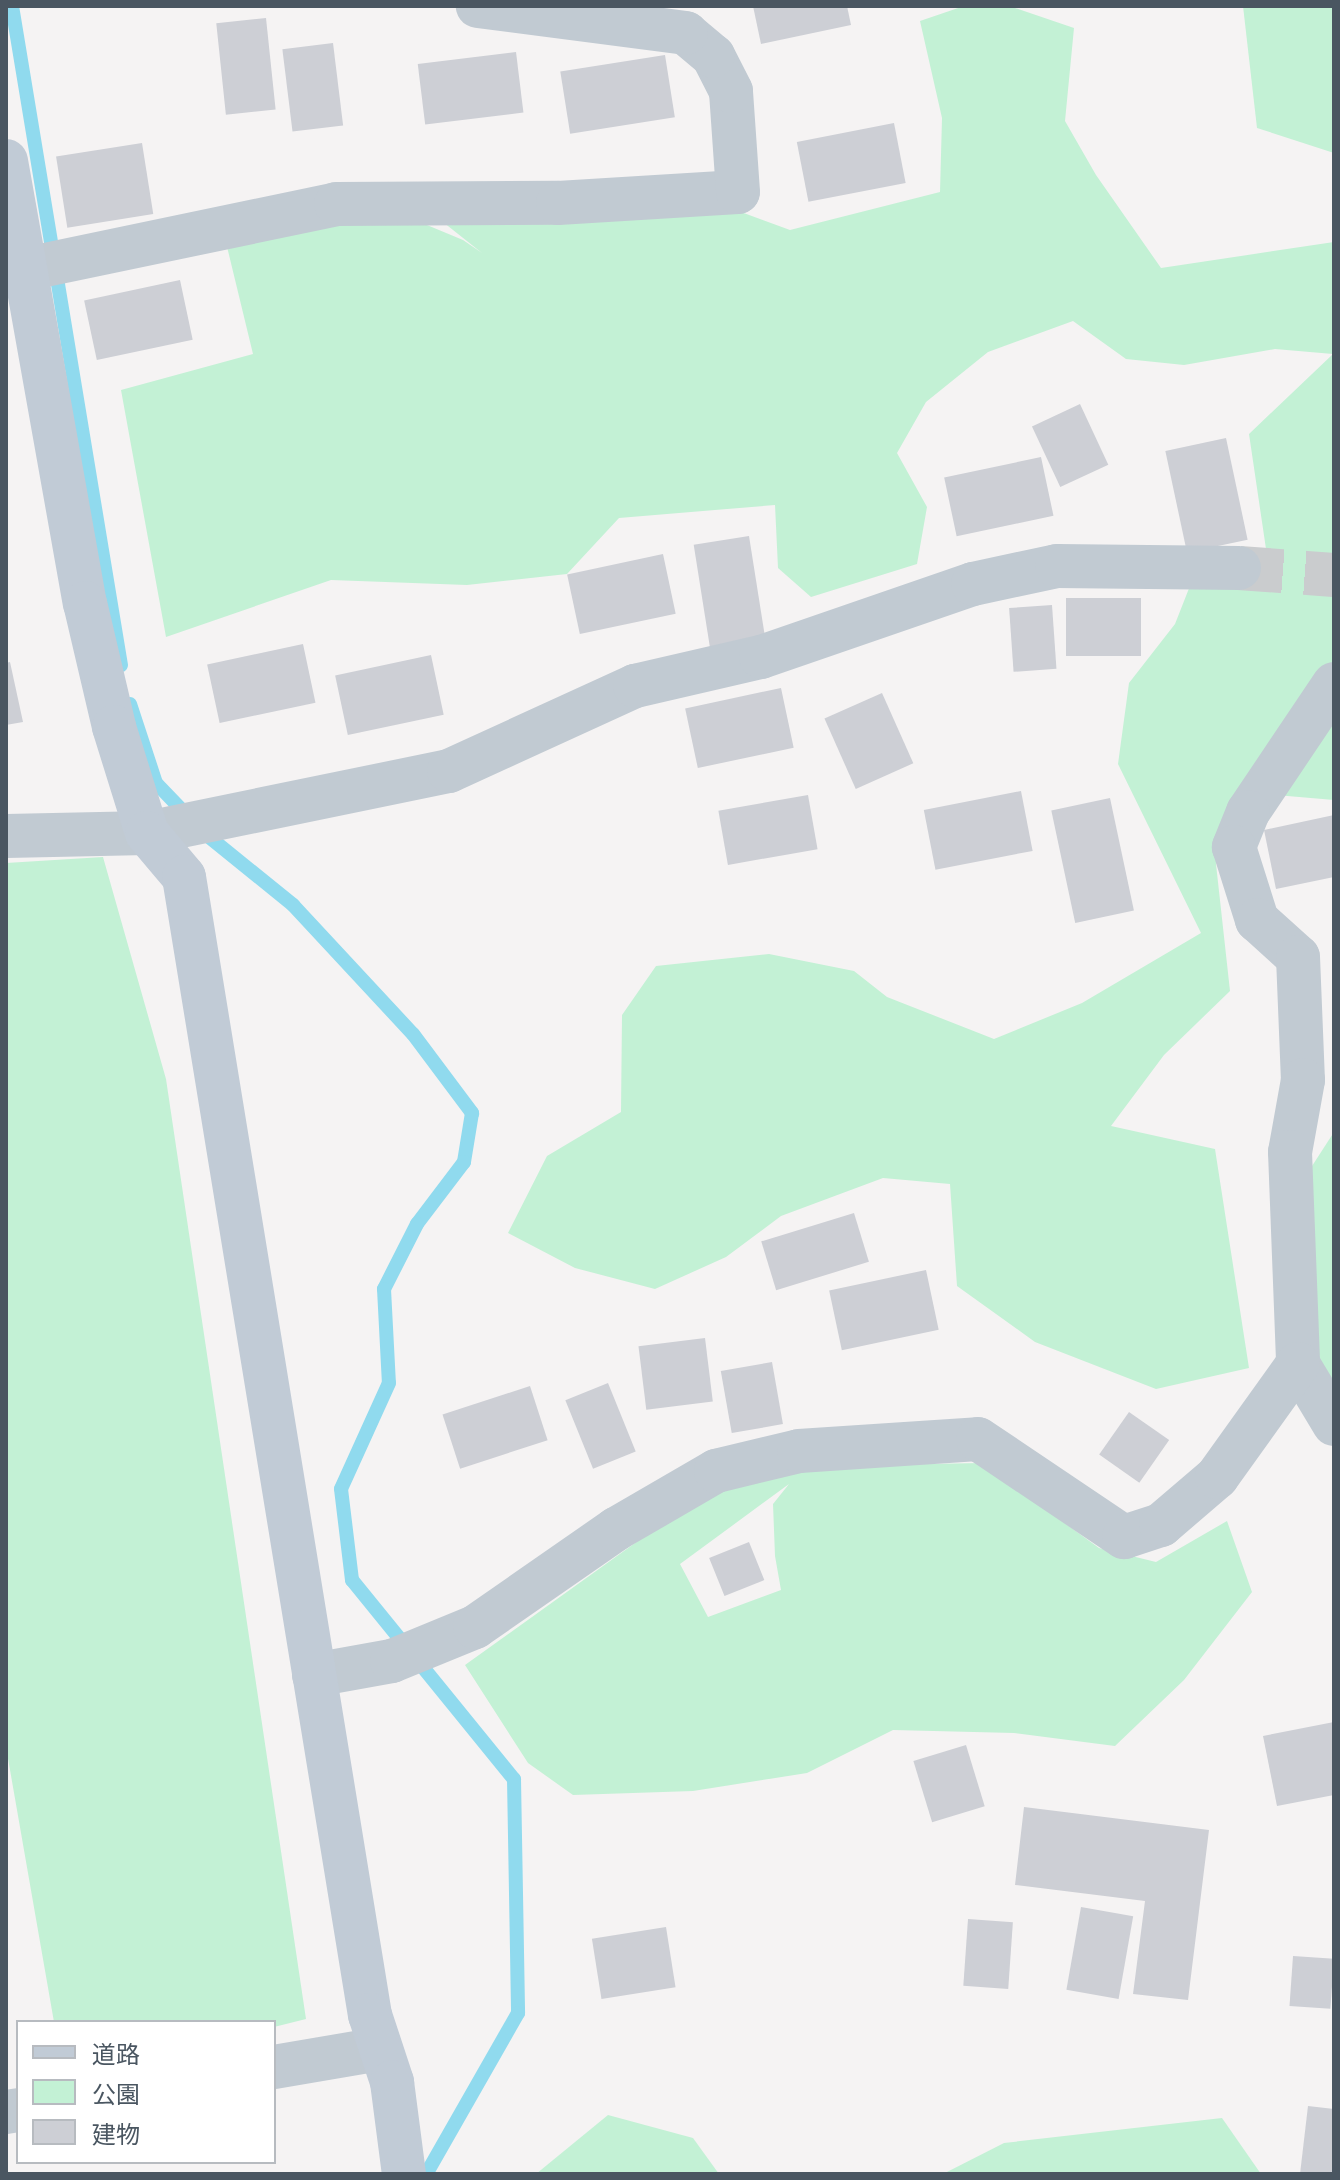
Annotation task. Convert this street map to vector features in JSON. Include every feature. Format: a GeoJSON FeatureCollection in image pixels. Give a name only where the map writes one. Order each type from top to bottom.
{"type":"FeatureCollection","features":[{"type":"Feature","properties":{"kind":"street"},"geometry":{"type":"LineString","coordinates":[[26,269],[336,204],[558,203],[738,192],[731,91],[713,56],[686,33],[478,6]]}},
{"type":"Feature","properties":{"kind":"street"},"geometry":{"type":"LineString","coordinates":[[6,161],[85,603],[114,727],[147,833],[184,877],[243,1256],[370,2015],[392,2082],[404,2174]]}},
{"type":"Feature","properties":{"kind":"street"},"geometry":{"type":"LineString","coordinates":[[6,836],[147,833],[449,771],[635,686],[761,657],[973,584],[1057,566],[1239,568]]}},
{"type":"Feature","properties":{"kind":"street"},"geometry":{"type":"LineString","coordinates":[[1334,684],[1248,812],[1234,847],[1257,920],[1298,957],[1303,1080],[1290,1152],[1298,1364],[1334,1424]]}},
{"type":"Feature","properties":{"kind":"street"},"geometry":{"type":"LineString","coordinates":[[314,1675],[392,1661],[475,1627],[616,1529],[716,1471],[799,1451],[978,1439],[1124,1537],[1161,1525],[1217,1477],[1298,1364]]}},
{"type":"Feature","properties":{"kind":"street"},"geometry":{"type":"LineString","coordinates":[[276,2067],[379,2049]]}},
{"type":"Feature","properties":{"kind":"green space"},"geometry":{"type":"Polygon","coordinates":[[[964,6],[1009,6],[1074,28],[1065,121],[1096,175],[1161,268],[1334,242],[1334,800],[1240,792],[1216,864],[1230,991],[1164,1055],[1111,1126],[1215,1149],[1249,1368],[1156,1389],[1035,1342],[957,1286],[950,1184],[883,1178],[781,1216],[726,1257],[655,1289],[575,1268],[508,1233],[547,1156],[621,1112],[622,1015],[656,966],[769,954],[854,971],[887,997],[994,1039],[1082,1003],[1201,933],[1118,764],[1129,683],[1175,624],[1197,568],[1266,549],[1249,434],[1333,354],[1275,349],[1184,365],[1126,359],[1073,321],[988,352],[926,402],[897,453],[927,507],[917,564],[811,597],[778,568],[775,505],[619,518],[567,574],[467,585],[331,580],[166,637],[121,390],[253,354],[222,226],[374,203],[463,240],[482,253],[419,203],[695,195],[790,230],[940,192],[942,118],[920,21],[964,6]]]}},
{"type":"Feature","properties":{"kind":"green space"},"geometry":{"type":"Polygon","coordinates":[[[1243,6],[1334,6],[1334,153],[1257,128],[1243,6]]]}},
{"type":"Feature","properties":{"kind":"green space"},"geometry":{"type":"Polygon","coordinates":[[[103,857],[166,1079],[306,2019],[276,2026],[276,2020],[54,2020],[6,1747],[6,863],[103,857]]]}},
{"type":"Feature","properties":{"kind":"green space"},"geometry":{"type":"Polygon","coordinates":[[[1334,1132],[1334,1424],[1298,1364],[1292,1197],[1334,1132]]]}},
{"type":"Feature","properties":{"kind":"green space"},"geometry":{"type":"Polygon","coordinates":[[[982,1463],[1099,1548],[1156,1562],[1227,1521],[1252,1592],[1184,1680],[1115,1746],[1014,1733],[893,1730],[807,1773],[693,1791],[573,1795],[528,1763],[465,1665],[695,1500],[725,1483],[814,1466],[982,1463]],[[789,1484],[680,1564],[708,1617],[781,1590],[775,1556],[773,1504],[789,1484]]]}},
{"type":"Feature","properties":{"kind":"green space"},"geometry":{"type":"Polygon","coordinates":[[[608,2115],[693,2138],[719,2174],[536,2174],[608,2115]]]}},
{"type":"Feature","properties":{"kind":"green space"},"geometry":{"type":"Polygon","coordinates":[[[1222,2118],[1261,2174],[943,2174],[1004,2143],[1222,2118]]]}},
{"type":"Feature","properties":{"kind":"building"},"geometry":{"type":"Polygon","coordinates":[[[753,6],[847,6],[851,25],[761,44],[753,6]]]}},
{"type":"Feature","properties":{"kind":"building"},"geometry":{"type":"Polygon","coordinates":[[[266,18],[276,109],[226,115],[216,23],[266,18]]]}},
{"type":"Feature","properties":{"kind":"building"},"geometry":{"type":"Polygon","coordinates":[[[333,43],[343,125],[292,132],[282,49],[333,43]]]}},
{"type":"Feature","properties":{"kind":"building"},"geometry":{"type":"Polygon","coordinates":[[[516,52],[523,113],[425,125],[418,64],[516,52]]]}},
{"type":"Feature","properties":{"kind":"building"},"geometry":{"type":"Polygon","coordinates":[[[665,55],[675,117],[570,134],[560,72],[665,55]]]}},
{"type":"Feature","properties":{"kind":"building"},"geometry":{"type":"Polygon","coordinates":[[[894,123],[906,183],[808,202],[797,142],[894,123]]]}},
{"type":"Feature","properties":{"kind":"building"},"geometry":{"type":"Polygon","coordinates":[[[142,143],[153,214],[67,228],[56,157],[142,143]]]}},
{"type":"Feature","properties":{"kind":"building"},"geometry":{"type":"Polygon","coordinates":[[[180,280],[193,340],[97,360],[84,300],[180,280]]]}},
{"type":"Feature","properties":{"kind":"building"},"geometry":{"type":"Polygon","coordinates":[[[1080,404],[1108,465],[1060,487],[1032,426],[1080,404]]]}},
{"type":"Feature","properties":{"kind":"building"},"geometry":{"type":"Polygon","coordinates":[[[1226,438],[1248,540],[1187,553],[1165,451],[1226,438]]]}},
{"type":"Feature","properties":{"kind":"building"},"geometry":{"type":"Polygon","coordinates":[[[1041,457],[1053,516],[957,536],[944,478],[1041,457]]]}},
{"type":"Feature","properties":{"kind":"building"},"geometry":{"type":"Polygon","coordinates":[[[749,536],[765,639],[710,647],[694,545],[749,536]]]}},
{"type":"Feature","properties":{"kind":"building"},"geometry":{"type":"Polygon","coordinates":[[[663,554],[676,614],[580,634],[567,574],[663,554]]]}},
{"type":"Feature","properties":{"kind":"building"},"geometry":{"type":"Polygon","coordinates":[[[1066,598],[1141,598],[1141,656],[1066,656],[1066,598]]]}},
{"type":"Feature","properties":{"kind":"building"},"geometry":{"type":"Polygon","coordinates":[[[1052,605],[1056,669],[1014,672],[1009,608],[1052,605]]]}},
{"type":"Feature","properties":{"kind":"building"},"geometry":{"type":"Polygon","coordinates":[[[303,644],[315,703],[220,723],[207,664],[303,644]]]}},
{"type":"Feature","properties":{"kind":"building"},"geometry":{"type":"Polygon","coordinates":[[[431,655],[444,715],[348,735],[335,675],[431,655]]]}},
{"type":"Feature","properties":{"kind":"building"},"geometry":{"type":"Polygon","coordinates":[[[10,662],[23,722],[6,725],[6,663],[10,662]]]}},
{"type":"Feature","properties":{"kind":"building"},"geometry":{"type":"Polygon","coordinates":[[[781,688],[794,748],[698,768],[685,708],[781,688]]]}},
{"type":"Feature","properties":{"kind":"building"},"geometry":{"type":"Polygon","coordinates":[[[882,693],[913,763],[856,789],[824,719],[882,693]]]}},
{"type":"Feature","properties":{"kind":"building"},"geometry":{"type":"Polygon","coordinates":[[[1021,791],[1033,851],[935,870],[924,810],[1021,791]]]}},
{"type":"Feature","properties":{"kind":"building"},"geometry":{"type":"Polygon","coordinates":[[[808,795],[818,849],[728,865],[718,811],[808,795]]]}},
{"type":"Feature","properties":{"kind":"building"},"geometry":{"type":"Polygon","coordinates":[[[1110,798],[1134,910],[1075,923],[1051,810],[1110,798]]]}},
{"type":"Feature","properties":{"kind":"building"},"geometry":{"type":"Polygon","coordinates":[[[1334,815],[1334,877],[1276,889],[1264,830],[1334,815]]]}},
{"type":"Feature","properties":{"kind":"building"},"geometry":{"type":"Polygon","coordinates":[[[854,1213],[869,1262],[776,1290],[761,1241],[854,1213]]]}},
{"type":"Feature","properties":{"kind":"building"},"geometry":{"type":"Polygon","coordinates":[[[926,1270],[939,1330],[842,1350],[829,1291],[926,1270]]]}},
{"type":"Feature","properties":{"kind":"building"},"geometry":{"type":"Polygon","coordinates":[[[705,1338],[713,1402],[646,1410],[638,1346],[705,1338]]]}},
{"type":"Feature","properties":{"kind":"building"},"geometry":{"type":"Polygon","coordinates":[[[772,1362],[783,1424],[732,1433],[721,1371],[772,1362]]]}},
{"type":"Feature","properties":{"kind":"building"},"geometry":{"type":"Polygon","coordinates":[[[608,1383],[636,1452],[593,1469],[565,1400],[608,1383]]]}},
{"type":"Feature","properties":{"kind":"building"},"geometry":{"type":"Polygon","coordinates":[[[530,1386],[548,1440],[460,1469],[443,1414],[530,1386]]]}},
{"type":"Feature","properties":{"kind":"building"},"geometry":{"type":"Polygon","coordinates":[[[1129,1412],[1169,1440],[1139,1483],[1099,1455],[1129,1412]]]}},
{"type":"Feature","properties":{"kind":"building"},"geometry":{"type":"Polygon","coordinates":[[[749,1542],[764,1580],[724,1596],[709,1558],[749,1542]]]}},
{"type":"Feature","properties":{"kind":"building"},"geometry":{"type":"Polygon","coordinates":[[[1334,1722],[1334,1795],[1277,1806],[1263,1736],[1334,1722]]]}},
{"type":"Feature","properties":{"kind":"building"},"geometry":{"type":"Polygon","coordinates":[[[966,1745],[985,1806],[932,1822],[913,1761],[966,1745]]]}},
{"type":"Feature","properties":{"kind":"building"},"geometry":{"type":"Polygon","coordinates":[[[1024,1807],[1209,1830],[1188,2000],[1133,1994],[1145,1901],[1015,1885],[1024,1807]]]}},
{"type":"Feature","properties":{"kind":"building"},"geometry":{"type":"Polygon","coordinates":[[[1081,1907],[1133,1916],[1119,1999],[1066,1990],[1081,1907]]]}},
{"type":"Feature","properties":{"kind":"building"},"geometry":{"type":"Polygon","coordinates":[[[968,1919],[1013,1922],[1008,1989],[963,1986],[968,1919]]]}},
{"type":"Feature","properties":{"kind":"building"},"geometry":{"type":"Polygon","coordinates":[[[666,1927],[676,1987],[601,1999],[592,1939],[666,1927]]]}},
{"type":"Feature","properties":{"kind":"building"},"geometry":{"type":"Polygon","coordinates":[[[1293,1956],[1334,1959],[1330,2009],[1290,2006],[1293,1956]]]}},
{"type":"Feature","properties":{"kind":"building"},"geometry":{"type":"Polygon","coordinates":[[[1308,2106],[1334,2109],[1334,2174],[1300,2174],[1308,2106]]]}},
{"type":"Feature","properties":{"kind":"waterway"},"geometry":{"type":"LineString","coordinates":[[12,6],[121,665]]}},
{"type":"Feature","properties":{"kind":"waterway"},"geometry":{"type":"LineString","coordinates":[[130,704],[156,783],[203,832],[293,905],[413,1034],[472,1113],[464,1162],[417,1224],[384,1289],[389,1383],[341,1489],[352,1580],[514,1779],[518,2013],[426,2174]]}},
{"type":"Feature","properties":{"kind":"tunnel"},"geometry":{"type":"LineString","coordinates":[[1239,568],[1334,575]]}}]}
